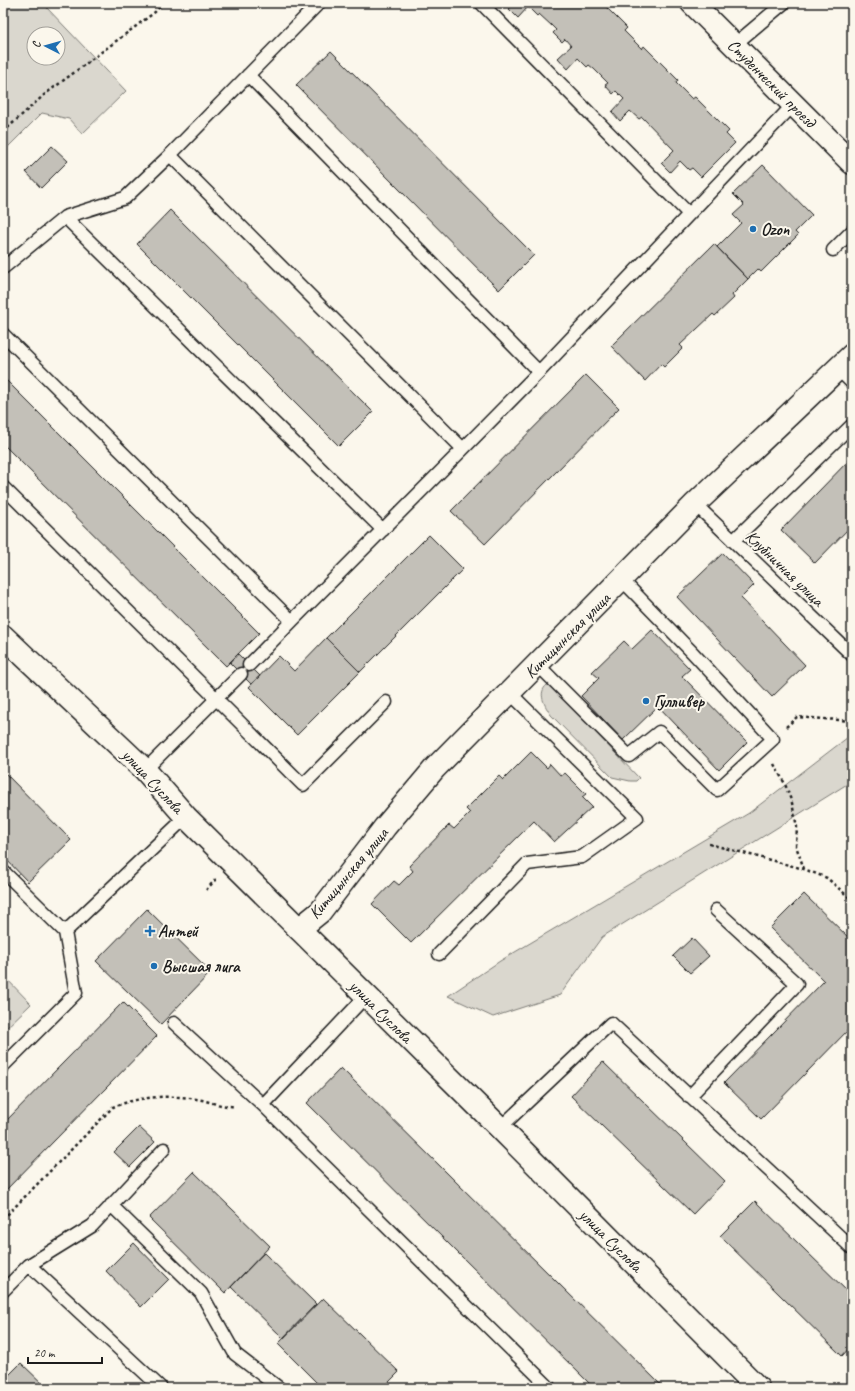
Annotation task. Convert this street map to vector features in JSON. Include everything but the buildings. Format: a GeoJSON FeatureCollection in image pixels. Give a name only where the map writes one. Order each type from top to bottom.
{"type":"FeatureCollection","features":[{"type":"Feature","properties":{"kind":"street","name":"Студенческий проезд"},"geometry":{"type":"LineString","coordinates":[[692,3],[852,163]]}},
{"type":"Feature","properties":{"kind":"street","name":"Китицынская улица"},"geometry":{"type":"LineString","coordinates":[[299,929],[320,912],[385,827],[435,768],[696,504],[847,369]]}},
{"type":"Feature","properties":{"kind":"street","name":"улица Суслова"},"geometry":{"type":"LineString","coordinates":[[3,636],[145,770],[186,816],[500,1128],[758,1388]]}},
{"type":"Feature","properties":{"kind":"lane"},"geometry":{"type":"LineString","coordinates":[[3,268],[65,217],[125,198],[170,155],[319,3]]}},
{"type":"Feature","properties":{"kind":"lane"},"geometry":{"type":"LineString","coordinates":[[481,3],[689,214]]}},
{"type":"Feature","properties":{"kind":"lane"},"geometry":{"type":"LineString","coordinates":[[734,45],[784,3]]}},
{"type":"Feature","properties":{"kind":"lane"},"geometry":{"type":"LineString","coordinates":[[248,75],[539,372]]}},
{"type":"Feature","properties":{"kind":"lane"},"geometry":{"type":"LineString","coordinates":[[145,770],[539,372],[794,104]]}},
{"type":"Feature","properties":{"kind":"lane"},"geometry":{"type":"LineString","coordinates":[[170,155],[463,449]]}},
{"type":"Feature","properties":{"kind":"lane"},"geometry":{"type":"LineString","coordinates":[[65,217],[383,530]]}},
{"type":"Feature","properties":{"kind":"lane"},"geometry":{"type":"LineString","coordinates":[[833,250],[852,231]]}},
{"type":"Feature","properties":{"kind":"lane"},"geometry":{"type":"LineString","coordinates":[[3,334],[292,621]]}},
{"type":"Feature","properties":{"kind":"lane"},"geometry":{"type":"LineString","coordinates":[[732,541],[852,424]]}},
{"type":"Feature","properties":{"kind":"lane"},"geometry":{"type":"LineString","coordinates":[[3,487],[303,785],[386,702]]}},
{"type":"Feature","properties":{"kind":"lane","name":"Клубничная улица"},"geometry":{"type":"LineString","coordinates":[[696,504],[732,541],[852,656]]}},
{"type":"Feature","properties":{"kind":"lane"},"geometry":{"type":"LineString","coordinates":[[538,665],[629,756],[659,732],[717,790],[773,739],[622,580]]}},
{"type":"Feature","properties":{"kind":"lane"},"geometry":{"type":"LineString","coordinates":[[439,954],[528,864],[582,857],[638,818],[510,693]]}},
{"type":"Feature","properties":{"kind":"lane"},"geometry":{"type":"LineString","coordinates":[[65,932],[186,816]]}},
{"type":"Feature","properties":{"kind":"lane"},"geometry":{"type":"LineString","coordinates":[[3,871],[65,932],[76,993],[3,1066]]}},
{"type":"Feature","properties":{"kind":"lane"},"geometry":{"type":"LineString","coordinates":[[690,1097],[797,984],[716,910]]}},
{"type":"Feature","properties":{"kind":"lane"},"geometry":{"type":"LineString","coordinates":[[263,1105],[366,996]]}},
{"type":"Feature","properties":{"kind":"lane"},"geometry":{"type":"LineString","coordinates":[[174,1023],[263,1105],[550,1388]]}},
{"type":"Feature","properties":{"kind":"lane"},"geometry":{"type":"LineString","coordinates":[[500,1128],[611,1023],[851,1244]]}},
{"type":"Feature","properties":{"kind":"lane"},"geometry":{"type":"LineString","coordinates":[[3,1291],[29,1265],[92,1226],[164,1149]]}},
{"type":"Feature","properties":{"kind":"lane"},"geometry":{"type":"LineString","coordinates":[[111,1205],[201,1293],[235,1354],[279,1388]]}},
{"type":"Feature","properties":{"kind":"lane"},"geometry":{"type":"LineString","coordinates":[[29,1265],[161,1388]]}},
{"type":"Feature","properties":{"kind":"path"},"geometry":{"type":"LineString","coordinates":[[3,132],[44,95],[155,12],[163,3]]}},
{"type":"Feature","properties":{"kind":"path"},"geometry":{"type":"LineString","coordinates":[[804,869],[796,846],[797,827],[792,803],[785,784],[770,756],[773,739],[797,717],[852,721]]}},
{"type":"Feature","properties":{"kind":"path"},"geometry":{"type":"LineString","coordinates":[[709,844],[804,869],[827,878],[852,900]]}},
{"type":"Feature","properties":{"kind":"path"},"geometry":{"type":"LineString","coordinates":[[206,890],[216,879]]}},
{"type":"Feature","properties":{"kind":"path"},"geometry":{"type":"LineString","coordinates":[[3,1219],[113,1107],[129,1100],[152,1097],[200,1100],[230,1107],[263,1105]]}},
{"type":"Feature","properties":{"kind":"shaded area"},"geometry":{"type":"Polygon","coordinates":[[[3,3],[46,3],[47,8],[64,26],[26,26],[26,66],[66,66],[66,28],[126,91],[82,134],[69,119],[42,113],[3,152],[3,3]]]}},
{"type":"Feature","properties":{"kind":"shaded area"},"geometry":{"type":"Polygon","coordinates":[[[547,685],[550,685],[639,778],[636,781],[612,777],[551,715],[544,704],[542,696],[544,688],[547,685]]]}},
{"type":"Feature","properties":{"kind":"shaded area"},"geometry":{"type":"Polygon","coordinates":[[[852,734],[852,781],[602,937],[560,995],[493,1017],[448,996],[500,961],[749,813],[852,734]]]}},
{"type":"Feature","properties":{"kind":"shaded area"},"geometry":{"type":"Polygon","coordinates":[[[3,975],[31,1004],[3,1031],[3,975]]]}},
{"type":"Feature","properties":{"kind":"place","name":"Ozon"},"geometry":{"type":"Point","coordinates":[753,229]}},
{"type":"Feature","properties":{"kind":"place","name":"Гулливер"},"geometry":{"type":"Point","coordinates":[646,701]}},
{"type":"Feature","properties":{"kind":"place","name":"Антей"},"geometry":{"type":"Point","coordinates":[150,931]}},
{"type":"Feature","properties":{"kind":"place","name":"Высшая лига"},"geometry":{"type":"Point","coordinates":[154,966]}}]}
